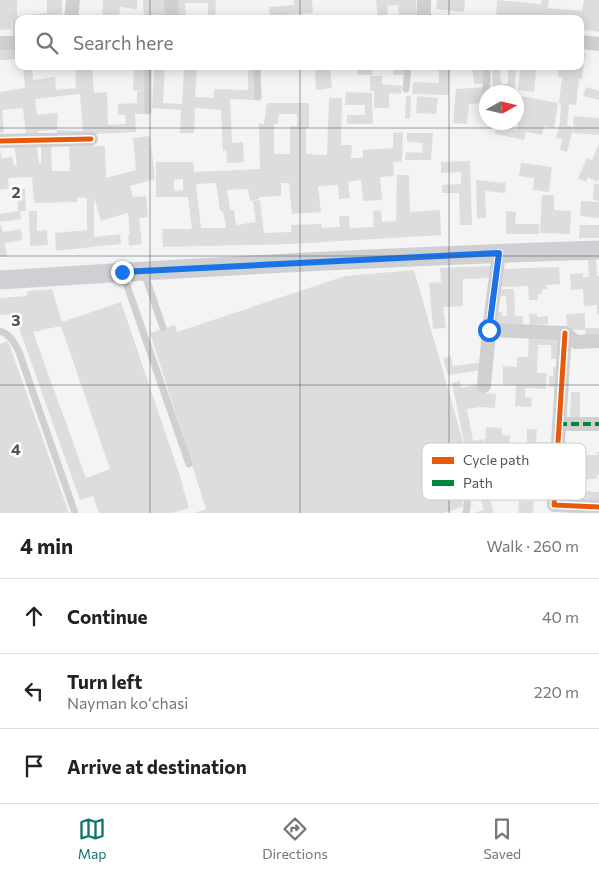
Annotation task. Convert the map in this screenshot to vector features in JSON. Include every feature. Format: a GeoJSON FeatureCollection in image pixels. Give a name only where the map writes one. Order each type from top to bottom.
{"type":"FeatureCollection","features":[{"type":"Feature","properties":{"kind":"main road"},"geometry":{"type":"LineString","coordinates":[[0,280],[144,270],[599,250]]}},
{"type":"Feature","properties":{"kind":"street"},"geometry":{"type":"LineString","coordinates":[[71,15],[73,0]]}},
{"type":"Feature","properties":{"kind":"street"},"geometry":{"type":"LineString","coordinates":[[171,0],[172,15]]}},
{"type":"Feature","properties":{"kind":"street"},"geometry":{"type":"LineString","coordinates":[[424,0],[424,15]]}},
{"type":"Feature","properties":{"kind":"street"},"geometry":{"type":"LineString","coordinates":[[0,43],[15,42]]}},
{"type":"Feature","properties":{"kind":"street"},"geometry":{"type":"LineString","coordinates":[[584,42],[599,44]]}},
{"type":"Feature","properties":{"kind":"street"},"geometry":{"type":"LineString","coordinates":[[0,141],[91,139]]}},
{"type":"Feature","properties":{"kind":"street"},"geometry":{"type":"LineString","coordinates":[[484,386],[499,253]]}},
{"type":"Feature","properties":{"kind":"street"},"geometry":{"type":"LineString","coordinates":[[489,330],[565,332],[576,342],[599,342]]}},
{"type":"Feature","properties":{"kind":"street"},"geometry":{"type":"LineString","coordinates":[[558,443],[565,332]]}},
{"type":"Feature","properties":{"kind":"street"},"geometry":{"type":"LineString","coordinates":[[559,424],[599,424]]}},
{"type":"Feature","properties":{"kind":"street"},"geometry":{"type":"LineString","coordinates":[[554,500],[554,505],[596,509]]}},
{"type":"Feature","properties":{"kind":"lane"},"geometry":{"type":"LineString","coordinates":[[148,70],[148,110]]}},
{"type":"Feature","properties":{"kind":"lane"},"geometry":{"type":"LineString","coordinates":[[257,70],[258,97]]}},
{"type":"Feature","properties":{"kind":"lane"},"geometry":{"type":"LineString","coordinates":[[406,89],[408,70]]}},
{"type":"Feature","properties":{"kind":"lane"},"geometry":{"type":"LineString","coordinates":[[486,85],[487,70]]}},
{"type":"Feature","properties":{"kind":"lane"},"geometry":{"type":"LineString","coordinates":[[144,270],[163,328]]}},
{"type":"Feature","properties":{"kind":"lane"},"geometry":{"type":"LineString","coordinates":[[122,272],[189,464]]}},
{"type":"Feature","properties":{"kind":"lane"},"geometry":{"type":"LineString","coordinates":[[0,331],[9,335],[19,352],[76,513]]}},
{"type":"Feature","properties":{"kind":"lane"},"geometry":{"type":"LineString","coordinates":[[466,513],[468,500]]}},
{"type":"Feature","properties":{"kind":"building"},"geometry":{"type":"Polygon","coordinates":[[[0,0],[17,0],[15,36],[13,36],[11,16],[11,29],[0,30],[0,0]]]}},
{"type":"Feature","properties":{"kind":"building"},"geometry":{"type":"Polygon","coordinates":[[[47,0],[62,0],[62,15],[27,15],[47,13],[47,0]]]}},
{"type":"Feature","properties":{"kind":"building"},"geometry":{"type":"Polygon","coordinates":[[[103,0],[137,0],[137,9],[120,7],[119,15],[102,15],[103,0]]]}},
{"type":"Feature","properties":{"kind":"building"},"geometry":{"type":"Polygon","coordinates":[[[143,0],[170,0],[170,15],[144,15],[143,0]]]}},
{"type":"Feature","properties":{"kind":"building"},"geometry":{"type":"Polygon","coordinates":[[[173,0],[216,0],[215,15],[208,15],[208,3],[185,3],[186,15],[173,15],[173,0]]]}},
{"type":"Feature","properties":{"kind":"building"},"geometry":{"type":"Polygon","coordinates":[[[294,0],[312,0],[313,13],[270,15],[269,7],[294,5],[294,0]]]}},
{"type":"Feature","properties":{"kind":"building"},"geometry":{"type":"Polygon","coordinates":[[[376,0],[416,0],[417,15],[399,15],[398,5],[387,6],[388,15],[378,15],[376,0]]]}},
{"type":"Feature","properties":{"kind":"building"},"geometry":{"type":"Polygon","coordinates":[[[437,0],[465,0],[464,12],[436,9],[437,0]]]}},
{"type":"Feature","properties":{"kind":"building"},"geometry":{"type":"Polygon","coordinates":[[[497,0],[541,4],[542,0],[549,0],[548,8],[582,11],[584,0],[599,0],[599,32],[584,30],[584,15],[496,15],[497,0]]]}},
{"type":"Feature","properties":{"kind":"building"},"geometry":{"type":"Polygon","coordinates":[[[15,47],[15,59],[0,60],[0,48],[15,47]]]}},
{"type":"Feature","properties":{"kind":"building"},"geometry":{"type":"Polygon","coordinates":[[[23,70],[32,70],[33,80],[55,77],[56,90],[76,88],[75,70],[92,70],[94,93],[107,92],[108,125],[126,124],[125,115],[118,115],[118,104],[137,103],[137,91],[144,91],[133,90],[134,70],[150,70],[150,114],[135,114],[136,132],[96,134],[96,138],[57,138],[57,130],[38,131],[39,136],[26,137],[23,108],[2,110],[4,132],[0,133],[0,92],[25,88],[23,70]],[[80,94],[35,99],[37,115],[58,113],[57,130],[83,131],[80,94]]]}},
{"type":"Feature","properties":{"kind":"building"},"geometry":{"type":"Polygon","coordinates":[[[154,70],[165,70],[163,103],[182,104],[184,70],[197,70],[195,97],[214,98],[214,89],[248,90],[248,70],[258,70],[259,100],[230,99],[232,143],[243,142],[244,162],[227,163],[226,150],[223,151],[221,110],[195,108],[194,133],[180,133],[181,110],[152,108],[154,70]]]}},
{"type":"Feature","properties":{"kind":"building"},"geometry":{"type":"Polygon","coordinates":[[[315,70],[330,70],[332,88],[316,90],[315,70]]]}},
{"type":"Feature","properties":{"kind":"building"},"geometry":{"type":"Polygon","coordinates":[[[357,70],[372,70],[372,75],[357,75],[357,70]]]}},
{"type":"Feature","properties":{"kind":"building"},"geometry":{"type":"Polygon","coordinates":[[[393,70],[411,70],[411,75],[393,75],[393,70]]]}},
{"type":"Feature","properties":{"kind":"building"},"geometry":{"type":"Polygon","coordinates":[[[439,70],[449,70],[449,95],[412,94],[413,82],[439,83],[439,70]]]}},
{"type":"Feature","properties":{"kind":"building"},"geometry":{"type":"Polygon","coordinates":[[[472,70],[490,70],[491,83],[474,84],[472,70]]]}},
{"type":"Feature","properties":{"kind":"building"},"geometry":{"type":"Polygon","coordinates":[[[492,70],[500,70],[501,84],[508,84],[508,70],[516,70],[515,85],[493,85],[492,70]]]}},
{"type":"Feature","properties":{"kind":"building"},"geometry":{"type":"Polygon","coordinates":[[[520,70],[536,70],[534,92],[524,91],[524,85],[518,85],[520,70]]]}},
{"type":"Feature","properties":{"kind":"building"},"geometry":{"type":"Polygon","coordinates":[[[559,70],[583,70],[582,79],[579,79],[576,105],[569,104],[567,125],[573,127],[574,116],[599,118],[599,135],[573,133],[573,129],[567,152],[560,150],[562,139],[556,138],[560,123],[561,103],[559,103],[562,77],[558,77],[559,70]]]}},
{"type":"Feature","properties":{"kind":"building"},"geometry":{"type":"Polygon","coordinates":[[[370,76],[382,76],[382,84],[402,86],[401,94],[389,93],[389,108],[374,108],[374,91],[370,91],[370,76]]]}},
{"type":"Feature","properties":{"kind":"building"},"geometry":{"type":"Polygon","coordinates":[[[586,87],[599,91],[599,100],[583,96],[586,87]]]}},
{"type":"Feature","properties":{"kind":"building"},"geometry":{"type":"Polygon","coordinates":[[[479,88],[479,103],[469,104],[467,124],[453,123],[456,89],[479,88]]]}},
{"type":"Feature","properties":{"kind":"building"},"geometry":{"type":"Polygon","coordinates":[[[346,92],[372,93],[373,124],[347,124],[347,115],[365,115],[365,105],[345,105],[346,92]]]}},
{"type":"Feature","properties":{"kind":"building"},"geometry":{"type":"Polygon","coordinates":[[[406,96],[411,96],[410,119],[405,118],[406,96]]]}},
{"type":"Feature","properties":{"kind":"building"},"geometry":{"type":"Polygon","coordinates":[[[417,96],[438,98],[436,114],[416,113],[417,96]]]}},
{"type":"Feature","properties":{"kind":"building"},"geometry":{"type":"Polygon","coordinates":[[[524,97],[558,103],[554,128],[544,126],[542,135],[526,132],[524,140],[495,134],[496,130],[524,130],[524,97]]]}},
{"type":"Feature","properties":{"kind":"building"},"geometry":{"type":"Polygon","coordinates":[[[329,98],[342,98],[341,145],[352,145],[351,158],[363,158],[363,150],[393,148],[393,133],[403,132],[402,161],[393,162],[394,176],[380,177],[382,200],[363,201],[361,180],[348,182],[350,198],[339,199],[338,185],[318,186],[321,212],[292,214],[289,183],[281,183],[281,196],[259,197],[259,199],[250,201],[248,189],[227,190],[230,210],[234,210],[236,225],[256,222],[253,201],[260,200],[264,233],[291,232],[291,225],[321,224],[322,228],[340,227],[339,216],[349,216],[350,228],[374,227],[373,211],[381,210],[382,222],[396,221],[397,175],[409,175],[410,212],[440,210],[441,235],[292,244],[163,247],[162,229],[192,229],[188,197],[156,197],[156,162],[193,162],[194,172],[260,169],[259,123],[264,124],[267,103],[309,103],[309,128],[306,128],[306,154],[327,155],[329,98]],[[279,114],[278,124],[274,124],[274,154],[290,154],[290,126],[297,126],[297,114],[279,114]],[[183,179],[174,180],[174,191],[183,190],[183,179]],[[216,183],[196,184],[201,228],[226,228],[223,211],[220,211],[216,183]]]}},
{"type":"Feature","properties":{"kind":"building"},"geometry":{"type":"Polygon","coordinates":[[[407,133],[433,133],[431,160],[405,160],[406,152],[422,153],[423,143],[407,142],[407,133]]]}},
{"type":"Feature","properties":{"kind":"building"},"geometry":{"type":"Polygon","coordinates":[[[150,136],[155,179],[130,186],[133,197],[146,196],[148,217],[139,218],[142,244],[129,246],[128,213],[101,221],[94,197],[94,237],[120,234],[121,244],[56,251],[55,233],[87,230],[87,198],[77,198],[77,202],[34,203],[32,177],[8,178],[9,189],[0,190],[0,149],[2,158],[12,157],[14,165],[17,165],[14,143],[36,140],[39,163],[41,163],[41,145],[51,145],[52,171],[70,171],[69,147],[105,146],[106,178],[136,170],[133,138],[150,136]]]}},
{"type":"Feature","properties":{"kind":"building"},"geometry":{"type":"Polygon","coordinates":[[[599,143],[599,178],[597,182],[588,177],[586,182],[578,178],[587,158],[592,160],[599,143]]]}},
{"type":"Feature","properties":{"kind":"building"},"geometry":{"type":"Polygon","coordinates":[[[470,161],[472,225],[460,225],[459,193],[442,193],[442,185],[461,184],[461,172],[441,173],[441,162],[470,161]]]}},
{"type":"Feature","properties":{"kind":"building"},"geometry":{"type":"Polygon","coordinates":[[[521,163],[552,167],[549,192],[533,190],[534,178],[519,176],[521,163]]]}},
{"type":"Feature","properties":{"kind":"building"},"geometry":{"type":"Polygon","coordinates":[[[476,180],[506,183],[505,193],[485,191],[486,218],[477,218],[476,180]]]}},
{"type":"Feature","properties":{"kind":"building"},"geometry":{"type":"Polygon","coordinates":[[[594,184],[599,184],[599,201],[593,200],[594,184]]]}},
{"type":"Feature","properties":{"kind":"building"},"geometry":{"type":"Polygon","coordinates":[[[17,189],[25,189],[26,211],[20,211],[21,219],[0,222],[0,214],[18,211],[17,189]]]}},
{"type":"Feature","properties":{"kind":"building"},"geometry":{"type":"Polygon","coordinates":[[[542,195],[554,195],[554,210],[571,211],[570,234],[540,233],[542,195]]]}},
{"type":"Feature","properties":{"kind":"building"},"geometry":{"type":"Polygon","coordinates":[[[581,201],[599,202],[599,218],[580,216],[581,201]]]}},
{"type":"Feature","properties":{"kind":"building"},"geometry":{"type":"Polygon","coordinates":[[[29,211],[37,211],[37,231],[47,230],[48,245],[30,246],[29,211]]]}},
{"type":"Feature","properties":{"kind":"building"},"geometry":{"type":"Polygon","coordinates":[[[506,211],[516,212],[515,224],[539,224],[539,234],[506,234],[506,211]]]}},
{"type":"Feature","properties":{"kind":"building"},"geometry":{"type":"Polygon","coordinates":[[[0,223],[3,232],[21,229],[22,240],[5,243],[7,256],[0,257],[0,223]]]}},
{"type":"Feature","properties":{"kind":"building"},"geometry":{"type":"Polygon","coordinates":[[[580,225],[599,225],[599,238],[579,238],[580,225]]]}},
{"type":"Feature","properties":{"kind":"building"},"geometry":{"type":"Polygon","coordinates":[[[596,258],[597,276],[599,276],[599,315],[597,315],[597,305],[584,306],[583,289],[571,290],[570,274],[583,273],[583,277],[589,277],[588,259],[596,258]]]}},
{"type":"Feature","properties":{"kind":"building"},"geometry":{"type":"Polygon","coordinates":[[[493,266],[494,278],[463,279],[463,306],[443,307],[446,328],[433,329],[429,283],[441,282],[440,268],[493,266]]]}},
{"type":"Feature","properties":{"kind":"building"},"geometry":{"type":"Polygon","coordinates":[[[559,267],[560,284],[546,285],[547,289],[542,289],[542,294],[538,294],[538,300],[529,300],[528,286],[502,287],[501,269],[559,267]]]}},
{"type":"Feature","properties":{"kind":"building"},"geometry":{"type":"Polygon","coordinates":[[[414,270],[463,443],[422,443],[422,500],[462,500],[464,506],[444,513],[194,513],[206,509],[150,333],[175,325],[177,332],[345,276],[414,270]]]}},
{"type":"Feature","properties":{"kind":"building"},"geometry":{"type":"Polygon","coordinates":[[[52,289],[62,322],[121,302],[183,485],[189,508],[173,513],[99,513],[93,496],[80,500],[14,314],[0,315],[0,298],[26,296],[28,291],[52,289]],[[61,326],[33,332],[86,478],[110,469],[61,326]]]}},
{"type":"Feature","properties":{"kind":"building"},"geometry":{"type":"Polygon","coordinates":[[[496,289],[514,289],[515,316],[523,316],[523,325],[496,326],[495,313],[502,312],[502,316],[507,316],[506,296],[496,296],[496,289]]]}},
{"type":"Feature","properties":{"kind":"building"},"geometry":{"type":"Polygon","coordinates":[[[585,313],[585,328],[599,328],[599,338],[586,339],[585,330],[567,330],[566,314],[585,313]]]}},
{"type":"Feature","properties":{"kind":"building"},"geometry":{"type":"Polygon","coordinates":[[[529,314],[537,314],[537,317],[548,316],[548,324],[530,325],[529,314]]]}},
{"type":"Feature","properties":{"kind":"building"},"geometry":{"type":"Polygon","coordinates":[[[529,336],[560,337],[559,359],[551,359],[551,345],[538,345],[537,373],[547,373],[546,389],[525,388],[525,397],[532,398],[531,407],[515,406],[516,385],[503,384],[503,366],[517,367],[517,357],[528,357],[529,336]]]}},
{"type":"Feature","properties":{"kind":"building"},"geometry":{"type":"Polygon","coordinates":[[[8,341],[69,513],[0,513],[0,344],[8,341]]]}},
{"type":"Feature","properties":{"kind":"building"},"geometry":{"type":"Polygon","coordinates":[[[451,356],[453,366],[484,362],[482,370],[448,375],[443,358],[451,356]]]}},
{"type":"Feature","properties":{"kind":"building"},"geometry":{"type":"Polygon","coordinates":[[[553,367],[560,367],[559,387],[549,387],[549,376],[553,376],[553,367]]]}},
{"type":"Feature","properties":{"kind":"building"},"geometry":{"type":"Polygon","coordinates":[[[460,381],[461,388],[480,384],[482,393],[496,394],[495,408],[467,409],[473,441],[484,439],[484,443],[464,443],[452,383],[460,381]]]}},
{"type":"Feature","properties":{"kind":"building"},"geometry":{"type":"Polygon","coordinates":[[[571,392],[580,392],[580,420],[570,420],[571,392]]]}},
{"type":"Feature","properties":{"kind":"building"},"geometry":{"type":"Polygon","coordinates":[[[486,427],[502,428],[502,435],[510,436],[510,443],[485,443],[486,427]]]}},
{"type":"Feature","properties":{"kind":"building"},"geometry":{"type":"Polygon","coordinates":[[[527,429],[537,430],[536,442],[556,443],[527,443],[527,429]]]}},
{"type":"Feature","properties":{"kind":"building"},"geometry":{"type":"Polygon","coordinates":[[[597,452],[599,452],[599,475],[597,475],[597,479],[586,479],[586,455],[597,455],[597,452]]]}},
{"type":"Feature","properties":{"kind":"building"},"geometry":{"type":"Polygon","coordinates":[[[586,491],[599,492],[599,501],[586,500],[586,491]]]}},
{"type":"Feature","properties":{"kind":"building"},"geometry":{"type":"Polygon","coordinates":[[[481,500],[490,500],[494,513],[473,513],[484,510],[481,500]]]}},
{"type":"Feature","properties":{"kind":"building"},"geometry":{"type":"Polygon","coordinates":[[[519,501],[534,501],[533,513],[518,513],[519,501]]]}},
{"type":"Feature","properties":{"kind":"marked path"},"geometry":{"type":"LineString","coordinates":[[559,424],[599,424]]}},
{"type":"Feature","properties":{"kind":"cycle path"},"geometry":{"type":"LineString","coordinates":[[0,141],[91,139]]}},
{"type":"Feature","properties":{"kind":"cycle path"},"geometry":{"type":"LineString","coordinates":[[489,330],[499,253]]}},
{"type":"Feature","properties":{"kind":"cycle path"},"geometry":{"type":"LineString","coordinates":[[558,443],[565,333]]}},
{"type":"Feature","properties":{"kind":"cycle path"},"geometry":{"type":"LineString","coordinates":[[554,500],[554,505],[599,507]]}},
{"type":"Feature","properties":{"kind":"route"},"geometry":{"type":"LineString","coordinates":[[122,272],[499,253],[489,330]]}}]}
